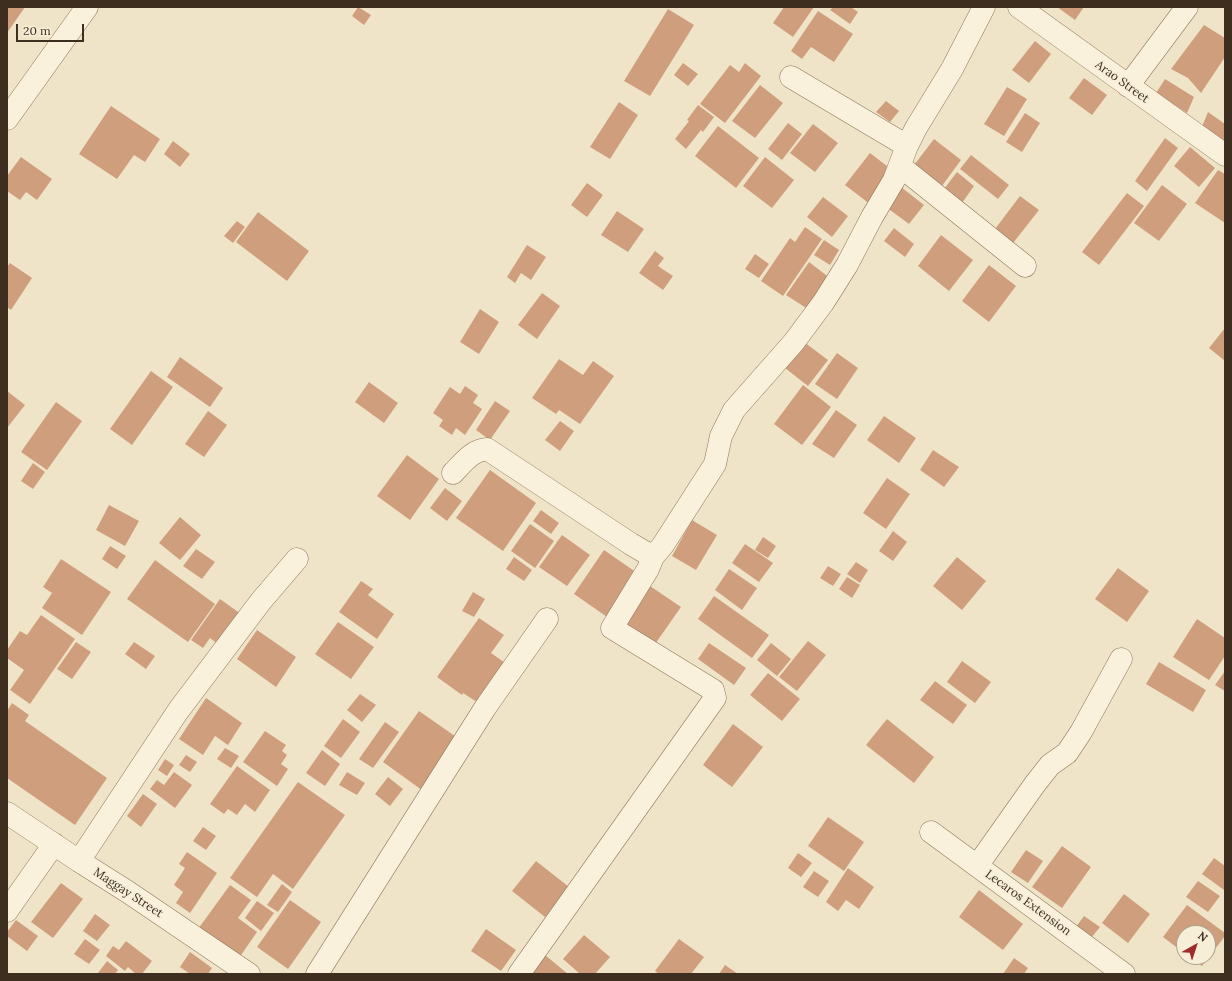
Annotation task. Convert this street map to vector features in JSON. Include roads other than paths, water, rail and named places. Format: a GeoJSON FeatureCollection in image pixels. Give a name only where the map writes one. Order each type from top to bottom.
{"type":"FeatureCollection","features":[{"type":"Feature","properties":{"kind":"street"},"geometry":{"type":"LineString","coordinates":[[7,119],[87,7]]}},
{"type":"Feature","properties":{"kind":"street"},"geometry":{"type":"LineString","coordinates":[[520,974],[715,698],[713,690],[612,628],[648,569],[653,556],[663,544],[715,464],[721,436],[734,410],[794,342],[823,303],[847,265],[872,217],[894,180],[907,146],[934,97],[952,69],[984,7]]}},
{"type":"Feature","properties":{"kind":"street","name":"Arao Street"},"geometry":{"type":"LineString","coordinates":[[1019,7],[1225,156]]}},
{"type":"Feature","properties":{"kind":"street"},"geometry":{"type":"LineString","coordinates":[[1128,86],[1187,7]]}},
{"type":"Feature","properties":{"kind":"street"},"geometry":{"type":"LineString","coordinates":[[791,77],[907,146]]}},
{"type":"Feature","properties":{"kind":"street"},"geometry":{"type":"LineString","coordinates":[[900,166],[1025,266]]}},
{"type":"Feature","properties":{"kind":"street"},"geometry":{"type":"LineString","coordinates":[[453,473],[471,454],[479,449],[486,448],[630,544],[653,556]]}},
{"type":"Feature","properties":{"kind":"street"},"geometry":{"type":"LineString","coordinates":[[79,861],[178,711],[261,600],[298,559]]}},
{"type":"Feature","properties":{"kind":"street"},"geometry":{"type":"LineString","coordinates":[[317,974],[485,708],[547,619]]}},
{"type":"Feature","properties":{"kind":"street"},"geometry":{"type":"LineString","coordinates":[[977,866],[1034,784],[1050,765],[1067,753],[1081,732],[1121,659]]}},
{"type":"Feature","properties":{"kind":"street","name":"Maggay Street"},"geometry":{"type":"LineString","coordinates":[[7,813],[128,892],[222,967],[249,974]]}},
{"type":"Feature","properties":{"kind":"street","name":"Lecaros Extension"},"geometry":{"type":"LineString","coordinates":[[931,832],[1124,974]]}},
{"type":"Feature","properties":{"kind":"street"},"geometry":{"type":"LineString","coordinates":[[7,911],[54,844]]}}]}
